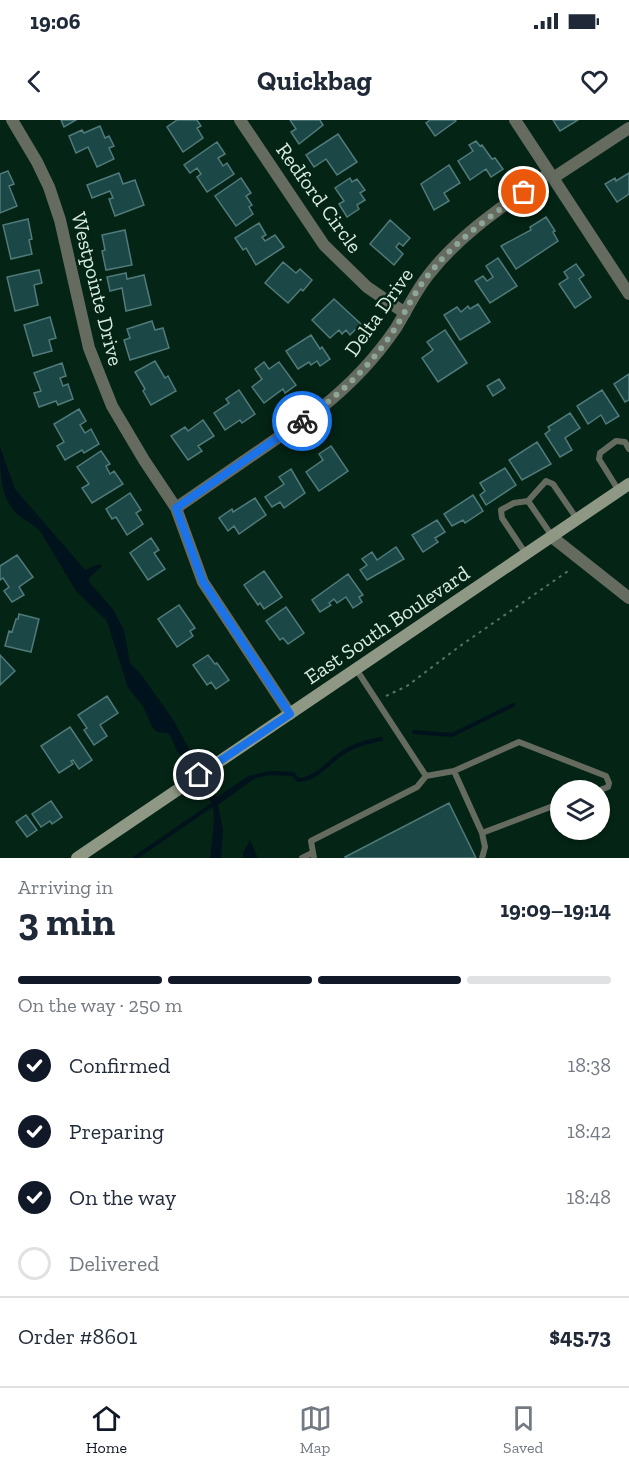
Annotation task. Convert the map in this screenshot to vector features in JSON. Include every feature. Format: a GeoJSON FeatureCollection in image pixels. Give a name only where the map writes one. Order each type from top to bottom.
{"type":"FeatureCollection","features":[{"type":"Feature","properties":{"kind":"street","name":"Westpointe Drive"},"geometry":{"type":"LineString","coordinates":[[12,120],[49,187],[60,220],[89,348],[101,381],[124,427],[176,508],[203,582],[290,714]]}},
{"type":"Feature","properties":{"kind":"street","name":"Redford Circle"},"geometry":{"type":"LineString","coordinates":[[240,120],[324,245],[367,287],[405,313]]}},
{"type":"Feature","properties":{"kind":"street"},"geometry":{"type":"LineString","coordinates":[[515,120],[629,294]]}},
{"type":"Feature","properties":{"kind":"street","name":"Delta Drive"},"geometry":{"type":"LineString","coordinates":[[176,508],[343,391],[378,352],[424,280],[454,246],[479,225],[551,175],[629,128]]}},
{"type":"Feature","properties":{"kind":"street","name":"East South Boulevard"},"geometry":{"type":"LineString","coordinates":[[77,858],[624,488]]}},
{"type":"Feature","properties":{"kind":"street"},"geometry":{"type":"LineString","coordinates":[[552,537],[629,598]]}},
{"type":"Feature","properties":{"kind":"lane"},"geometry":{"type":"LineString","coordinates":[[624,488],[599,459],[600,453],[616,441],[625,442],[629,449]]}},
{"type":"Feature","properties":{"kind":"lane"},"geometry":{"type":"LineString","coordinates":[[526,554],[502,518],[501,510],[514,503],[528,501],[537,488],[546,481],[553,484],[578,519]]}},
{"type":"Feature","properties":{"kind":"lane"},"geometry":{"type":"LineString","coordinates":[[528,501],[552,537]]}},
{"type":"Feature","properties":{"kind":"lane"},"geometry":{"type":"LineString","coordinates":[[356,669],[426,776]]}},
{"type":"Feature","properties":{"kind":"lane"},"geometry":{"type":"LineString","coordinates":[[302,858],[313,856],[311,841],[417,787],[426,776],[454,771],[519,742],[606,776],[608,780]]}},
{"type":"Feature","properties":{"kind":"lane"},"geometry":{"type":"LineString","coordinates":[[454,771],[482,833],[485,847],[482,858]]}},
{"type":"Feature","properties":{"kind":"lane"},"geometry":{"type":"LineString","coordinates":[[482,833],[550,808]]}},
{"type":"Feature","properties":{"kind":"path"},"geometry":{"type":"LineString","coordinates":[[378,701],[407,686],[582,561]]}},
{"type":"Feature","properties":{"kind":"water"},"geometry":{"type":"Polygon","coordinates":[[[0,447],[15,489],[85,570],[99,564],[102,566],[90,577],[89,582],[112,608],[124,630],[130,663],[140,673],[172,718],[215,795],[217,797],[250,775],[254,779],[218,805],[223,830],[221,858],[210,858],[214,822],[213,808],[209,798],[177,751],[170,735],[157,732],[152,727],[143,706],[128,688],[107,621],[76,591],[40,531],[17,514],[7,500],[1,474],[0,447]]]}},
{"type":"Feature","properties":{"kind":"water"},"geometry":{"type":"Polygon","coordinates":[[[250,840],[258,858],[243,858],[243,853],[250,840]]]}},
{"type":"Feature","properties":{"kind":"building"},"geometry":{"type":"Polygon","coordinates":[[[61,120],[76,120],[64,127],[61,120]]]}},
{"type":"Feature","properties":{"kind":"building"},"geometry":{"type":"Polygon","coordinates":[[[177,120],[197,120],[201,126],[197,128],[203,138],[183,152],[167,127],[177,120]]]}},
{"type":"Feature","properties":{"kind":"building"},"geometry":{"type":"Polygon","coordinates":[[[290,120],[320,120],[323,125],[299,144],[291,132],[296,129],[290,120]]]}},
{"type":"Feature","properties":{"kind":"building"},"geometry":{"type":"Polygon","coordinates":[[[430,120],[456,121],[435,136],[426,123],[430,120]]]}},
{"type":"Feature","properties":{"kind":"building"},"geometry":{"type":"Polygon","coordinates":[[[553,120],[578,120],[560,131],[553,120]]]}},
{"type":"Feature","properties":{"kind":"building"},"geometry":{"type":"Polygon","coordinates":[[[100,126],[105,138],[109,136],[114,146],[109,148],[114,159],[97,167],[88,147],[76,153],[69,136],[100,126]]]}},
{"type":"Feature","properties":{"kind":"building"},"geometry":{"type":"Polygon","coordinates":[[[338,134],[357,162],[337,175],[326,159],[314,167],[306,155],[338,134]]]}},
{"type":"Feature","properties":{"kind":"building"},"geometry":{"type":"Polygon","coordinates":[[[476,141],[480,146],[482,145],[492,159],[495,158],[503,169],[491,177],[486,169],[470,180],[458,161],[473,151],[469,145],[476,141]]]}},
{"type":"Feature","properties":{"kind":"building"},"geometry":{"type":"Polygon","coordinates":[[[217,142],[225,154],[218,158],[223,166],[227,163],[234,174],[207,192],[197,177],[201,174],[197,168],[190,173],[184,165],[217,142]]]}},
{"type":"Feature","properties":{"kind":"building"},"geometry":{"type":"Polygon","coordinates":[[[449,165],[460,183],[444,193],[449,201],[434,210],[421,184],[449,165]]]}},
{"type":"Feature","properties":{"kind":"building"},"geometry":{"type":"Polygon","coordinates":[[[8,171],[14,184],[9,186],[17,206],[0,213],[0,174],[8,171]]]}},
{"type":"Feature","properties":{"kind":"building"},"geometry":{"type":"Polygon","coordinates":[[[119,173],[123,184],[135,180],[144,205],[115,216],[109,199],[113,198],[110,191],[92,198],[87,185],[119,173]]]}},
{"type":"Feature","properties":{"kind":"building"},"geometry":{"type":"Polygon","coordinates":[[[629,173],[629,194],[617,202],[605,184],[615,178],[616,181],[629,173]]]}},
{"type":"Feature","properties":{"kind":"building"},"geometry":{"type":"Polygon","coordinates":[[[241,178],[251,193],[246,196],[252,205],[249,207],[253,214],[236,226],[215,196],[241,178]]]}},
{"type":"Feature","properties":{"kind":"building"},"geometry":{"type":"Polygon","coordinates":[[[350,178],[352,182],[357,179],[365,190],[360,193],[365,200],[357,205],[359,209],[347,217],[339,204],[344,201],[335,188],[350,178]]]}},
{"type":"Feature","properties":{"kind":"building"},"geometry":{"type":"Polygon","coordinates":[[[546,217],[558,241],[516,269],[501,246],[531,230],[530,227],[546,217]]]}},
{"type":"Feature","properties":{"kind":"building"},"geometry":{"type":"Polygon","coordinates":[[[28,219],[32,254],[11,259],[3,225],[28,219]]]}},
{"type":"Feature","properties":{"kind":"building"},"geometry":{"type":"Polygon","coordinates":[[[390,220],[410,238],[403,246],[399,243],[396,247],[403,254],[394,265],[370,244],[390,220]]]}},
{"type":"Feature","properties":{"kind":"building"},"geometry":{"type":"Polygon","coordinates":[[[259,223],[266,235],[262,237],[265,241],[275,235],[284,247],[256,265],[246,248],[243,250],[235,238],[259,223]]]}},
{"type":"Feature","properties":{"kind":"building"},"geometry":{"type":"Polygon","coordinates":[[[125,230],[132,265],[106,270],[102,251],[105,250],[102,235],[125,230]]]}},
{"type":"Feature","properties":{"kind":"building"},"geometry":{"type":"Polygon","coordinates":[[[498,258],[517,286],[490,303],[475,281],[483,276],[487,281],[493,277],[486,266],[498,258]]]}},
{"type":"Feature","properties":{"kind":"building"},"geometry":{"type":"Polygon","coordinates":[[[283,262],[296,273],[300,269],[312,280],[288,303],[265,283],[283,262]]]}},
{"type":"Feature","properties":{"kind":"building"},"geometry":{"type":"Polygon","coordinates":[[[576,264],[584,275],[579,279],[591,297],[575,308],[559,284],[568,278],[564,272],[576,264]]]}},
{"type":"Feature","properties":{"kind":"building"},"geometry":{"type":"Polygon","coordinates":[[[39,270],[42,283],[34,285],[38,305],[15,311],[7,277],[39,270]]]}},
{"type":"Feature","properties":{"kind":"building"},"geometry":{"type":"Polygon","coordinates":[[[126,273],[127,279],[144,275],[151,305],[126,311],[122,288],[110,291],[107,277],[126,273]]]}},
{"type":"Feature","properties":{"kind":"building"},"geometry":{"type":"Polygon","coordinates":[[[334,299],[361,324],[350,335],[346,330],[342,334],[339,330],[330,338],[312,320],[334,299]]]}},
{"type":"Feature","properties":{"kind":"building"},"geometry":{"type":"Polygon","coordinates":[[[478,304],[490,322],[460,340],[444,315],[457,307],[461,312],[468,306],[470,309],[478,304]]]}},
{"type":"Feature","properties":{"kind":"building"},"geometry":{"type":"Polygon","coordinates":[[[50,317],[56,338],[49,340],[52,351],[33,356],[24,325],[50,317]]]}},
{"type":"Feature","properties":{"kind":"building"},"geometry":{"type":"Polygon","coordinates":[[[152,321],[155,330],[163,328],[169,348],[130,360],[124,340],[130,338],[127,329],[152,321]]]}},
{"type":"Feature","properties":{"kind":"building"},"geometry":{"type":"Polygon","coordinates":[[[445,330],[467,363],[438,382],[422,358],[433,350],[427,342],[445,330]]]}},
{"type":"Feature","properties":{"kind":"building"},"geometry":{"type":"Polygon","coordinates":[[[311,335],[330,359],[320,366],[317,361],[311,365],[309,362],[298,369],[286,351],[311,335]]]}},
{"type":"Feature","properties":{"kind":"building"},"geometry":{"type":"Polygon","coordinates":[[[155,361],[165,378],[168,376],[176,391],[151,405],[135,372],[155,361]]]}},
{"type":"Feature","properties":{"kind":"building"},"geometry":{"type":"Polygon","coordinates":[[[264,362],[269,369],[279,362],[296,385],[285,393],[283,389],[264,403],[252,387],[262,379],[255,369],[264,362]]]}},
{"type":"Feature","properties":{"kind":"building"},"geometry":{"type":"Polygon","coordinates":[[[62,363],[66,376],[60,378],[63,386],[68,384],[73,399],[58,405],[56,401],[39,407],[34,393],[41,391],[34,373],[62,363]]]}},
{"type":"Feature","properties":{"kind":"building"},"geometry":{"type":"Polygon","coordinates":[[[629,374],[629,400],[625,402],[614,384],[629,374]]]}},
{"type":"Feature","properties":{"kind":"building"},"geometry":{"type":"Polygon","coordinates":[[[499,379],[505,388],[493,396],[487,386],[499,379]]]}},
{"type":"Feature","properties":{"kind":"building"},"geometry":{"type":"Polygon","coordinates":[[[239,390],[255,414],[242,423],[240,420],[225,430],[214,413],[229,403],[226,399],[239,390]]]}},
{"type":"Feature","properties":{"kind":"building"},"geometry":{"type":"Polygon","coordinates":[[[602,390],[619,416],[606,424],[601,415],[588,424],[577,406],[602,390]]]}},
{"type":"Feature","properties":{"kind":"building"},"geometry":{"type":"Polygon","coordinates":[[[79,409],[86,421],[80,425],[85,433],[91,429],[99,444],[84,453],[82,450],[65,460],[57,446],[64,442],[54,424],[79,409]]]}},
{"type":"Feature","properties":{"kind":"building"},"geometry":{"type":"Polygon","coordinates":[[[570,413],[580,428],[565,438],[572,450],[560,457],[545,434],[550,430],[548,427],[570,413]]]}},
{"type":"Feature","properties":{"kind":"building"},"geometry":{"type":"Polygon","coordinates":[[[203,420],[214,436],[198,446],[202,451],[188,460],[171,436],[185,427],[188,431],[203,420]]]}},
{"type":"Feature","properties":{"kind":"building"},"geometry":{"type":"Polygon","coordinates":[[[537,442],[551,464],[522,480],[509,460],[537,442]]]}},
{"type":"Feature","properties":{"kind":"building"},"geometry":{"type":"Polygon","coordinates":[[[331,446],[348,471],[319,491],[306,472],[323,460],[319,454],[331,446]]]}},
{"type":"Feature","properties":{"kind":"building"},"geometry":{"type":"Polygon","coordinates":[[[101,451],[110,464],[106,466],[110,474],[114,471],[123,484],[92,503],[82,488],[89,484],[77,467],[101,451]]]}},
{"type":"Feature","properties":{"kind":"building"},"geometry":{"type":"Polygon","coordinates":[[[505,468],[516,485],[486,505],[480,495],[485,491],[480,483],[505,468]]]}},
{"type":"Feature","properties":{"kind":"building"},"geometry":{"type":"Polygon","coordinates":[[[291,469],[305,493],[284,508],[280,502],[272,507],[265,497],[284,484],[279,477],[291,469]]]}},
{"type":"Feature","properties":{"kind":"building"},"geometry":{"type":"Polygon","coordinates":[[[130,493],[141,510],[136,513],[143,524],[127,535],[116,517],[112,519],[106,509],[130,493]]]}},
{"type":"Feature","properties":{"kind":"building"},"geometry":{"type":"Polygon","coordinates":[[[473,495],[483,511],[465,523],[463,520],[452,526],[444,514],[473,495]]]}},
{"type":"Feature","properties":{"kind":"building"},"geometry":{"type":"Polygon","coordinates":[[[255,498],[266,515],[239,534],[234,526],[228,531],[219,518],[255,498]]]}},
{"type":"Feature","properties":{"kind":"building"},"geometry":{"type":"Polygon","coordinates":[[[437,520],[445,532],[435,538],[438,542],[423,552],[412,535],[437,520]]]}},
{"type":"Feature","properties":{"kind":"building"},"geometry":{"type":"Polygon","coordinates":[[[151,538],[159,550],[154,553],[165,569],[148,580],[130,553],[151,538]]]}},
{"type":"Feature","properties":{"kind":"building"},"geometry":{"type":"Polygon","coordinates":[[[396,547],[404,559],[367,580],[360,570],[367,565],[362,559],[372,552],[377,560],[396,547]]]}},
{"type":"Feature","properties":{"kind":"building"},"geometry":{"type":"Polygon","coordinates":[[[17,555],[33,577],[19,587],[24,595],[12,602],[4,591],[9,587],[3,578],[0,580],[0,566],[17,555]]]}},
{"type":"Feature","properties":{"kind":"building"},"geometry":{"type":"Polygon","coordinates":[[[264,571],[282,597],[264,609],[260,603],[258,605],[244,585],[264,571]]]}},
{"type":"Feature","properties":{"kind":"building"},"geometry":{"type":"Polygon","coordinates":[[[348,574],[363,595],[359,597],[362,602],[353,608],[346,597],[337,603],[334,599],[329,603],[331,605],[320,612],[312,600],[348,574]]]}},
{"type":"Feature","properties":{"kind":"building"},"geometry":{"type":"Polygon","coordinates":[[[179,605],[195,628],[190,631],[193,636],[177,647],[158,619],[179,605]]]}},
{"type":"Feature","properties":{"kind":"building"},"geometry":{"type":"Polygon","coordinates":[[[286,607],[304,633],[288,644],[283,638],[280,640],[266,621],[286,607]]]}},
{"type":"Feature","properties":{"kind":"building"},"geometry":{"type":"Polygon","coordinates":[[[19,614],[39,619],[31,652],[5,646],[9,631],[12,632],[19,614]]]}},
{"type":"Feature","properties":{"kind":"building"},"geometry":{"type":"Polygon","coordinates":[[[0,655],[15,671],[0,685],[0,655]]]}},
{"type":"Feature","properties":{"kind":"building"},"geometry":{"type":"Polygon","coordinates":[[[208,655],[229,680],[216,689],[211,682],[207,685],[193,665],[208,655]]]}},
{"type":"Feature","properties":{"kind":"building"},"geometry":{"type":"Polygon","coordinates":[[[107,696],[118,713],[100,725],[107,736],[94,745],[84,730],[87,728],[78,715],[107,696]]]}},
{"type":"Feature","properties":{"kind":"building"},"geometry":{"type":"Polygon","coordinates":[[[70,727],[92,760],[79,769],[73,760],[71,761],[73,764],[59,773],[41,746],[70,727]]]}},
{"type":"Feature","properties":{"kind":"building"},"geometry":{"type":"Polygon","coordinates":[[[51,801],[62,817],[52,824],[50,821],[41,827],[32,814],[51,801]]]}},
{"type":"Feature","properties":{"kind":"building"},"geometry":{"type":"Polygon","coordinates":[[[449,803],[476,858],[345,857],[449,803]]]}},
{"type":"Feature","properties":{"kind":"building"},"geometry":{"type":"Polygon","coordinates":[[[26,815],[37,830],[27,837],[16,822],[26,815]]]}},
{"type":"Feature","properties":{"kind":"waterway"},"geometry":{"type":"LineString","coordinates":[[414,732],[452,735],[513,705]]}},
{"type":"Feature","properties":{"kind":"waterway"},"geometry":{"type":"LineString","coordinates":[[253,777],[269,773],[293,774],[298,780],[305,779],[316,774],[350,748],[381,739]]}},
{"type":"Feature","properties":{"kind":"waterway"},"geometry":{"type":"LineString","coordinates":[[135,858],[212,805]]}},
{"type":"Feature","properties":{"kind":"way so far"},"geometry":{"type":"LineString","coordinates":[[302,421],[343,391],[363,371],[395,328],[424,280],[454,246],[524,192]]}},
{"type":"Feature","properties":{"kind":"route"},"geometry":{"type":"LineString","coordinates":[[199,775],[290,714],[203,582],[185,527],[176,508],[302,421]]}}]}
